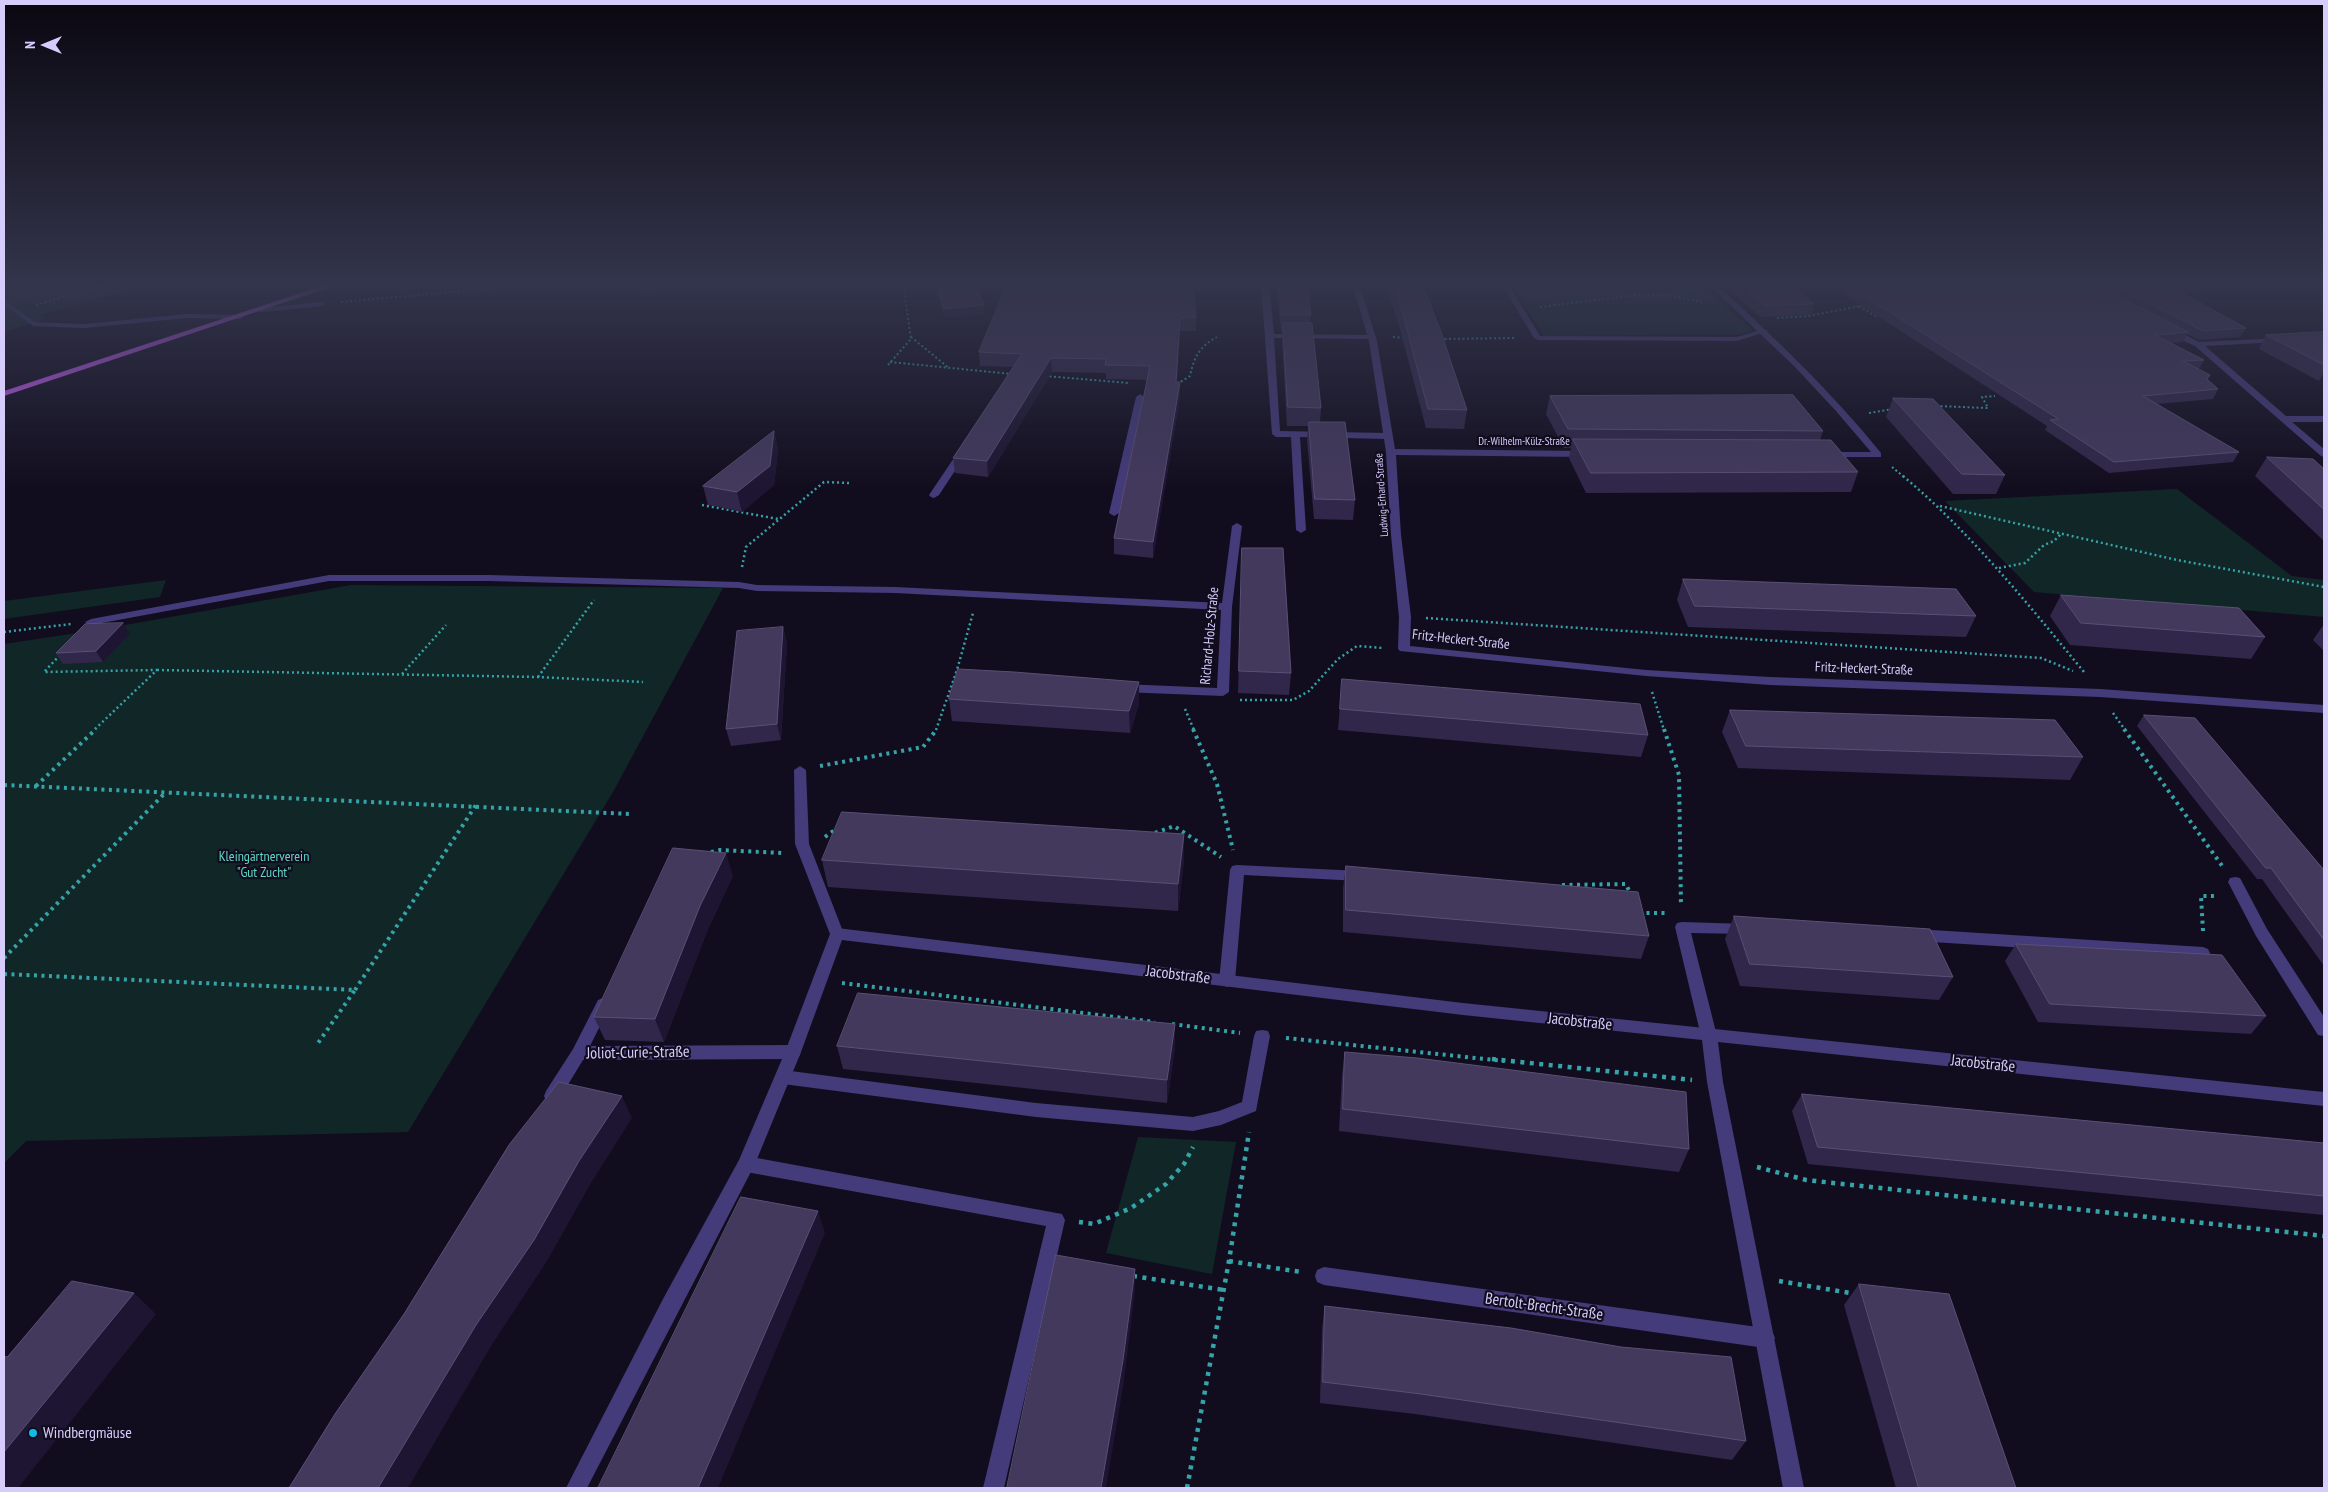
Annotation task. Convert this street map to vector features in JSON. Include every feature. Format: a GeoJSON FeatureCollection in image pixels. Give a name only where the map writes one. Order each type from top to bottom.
{"type":"FeatureCollection","features":[{"type":"Feature","properties":{"kind":"main road"},"geometry":{"type":"LineString","coordinates":[[4,394],[129,353]]}},
{"type":"Feature","properties":{"kind":"street"},"geometry":{"type":"LineString","coordinates":[[1271,353],[1276,434],[1387,436]]}},
{"type":"Feature","properties":{"kind":"street","name":"Ludwig-Erhard-Straße"},"geometry":{"type":"LineString","coordinates":[[1374,353],[1391,452],[1396,535],[1405,617],[1404,649]]}},
{"type":"Feature","properties":{"kind":"street"},"geometry":{"type":"LineString","coordinates":[[1785,353],[1849,418],[1878,455]]}},
{"type":"Feature","properties":{"kind":"street"},"geometry":{"type":"LineString","coordinates":[[2208,353],[2324,454]]}},
{"type":"Feature","properties":{"kind":"street"},"geometry":{"type":"LineString","coordinates":[[1114,513],[1140,397]]}},
{"type":"Feature","properties":{"kind":"street"},"geometry":{"type":"LineString","coordinates":[[2284,418],[2324,419]]}},
{"type":"Feature","properties":{"kind":"street"},"geometry":{"type":"LineString","coordinates":[[1295,434],[1302,530]]}},
{"type":"Feature","properties":{"kind":"street"},"geometry":{"type":"LineString","coordinates":[[934,495],[966,445]]}},
{"type":"Feature","properties":{"kind":"street","name":"Dr.-Wilhelm-Külz-Straße"},"geometry":{"type":"LineString","coordinates":[[1391,452],[1600,454]]}},
{"type":"Feature","properties":{"kind":"street"},"geometry":{"type":"LineString","coordinates":[[1819,455],[1878,455]]}},
{"type":"Feature","properties":{"kind":"street","name":"Richard-Holz-Straße"},"geometry":{"type":"LineString","coordinates":[[1108,688],[1223,692],[1227,607],[1237,526]]}},
{"type":"Feature","properties":{"kind":"street"},"geometry":{"type":"LineString","coordinates":[[91,622],[329,578],[489,578],[739,585],[757,588],[895,590],[1227,607]]}},
{"type":"Feature","properties":{"kind":"street","name":"Fritz-Heckert-Straße"},"geometry":{"type":"LineString","coordinates":[[1404,649],[1646,673],[1770,681],[2100,693],[2324,710]]}},
{"type":"Feature","properties":{"kind":"street"},"geometry":{"type":"LineString","coordinates":[[576,1488],[670,1305],[746,1164],[793,1052],[837,934],[802,844],[800,770]]}},
{"type":"Feature","properties":{"kind":"street"},"geometry":{"type":"LineString","coordinates":[[1227,981],[1237,870],[1376,876]]}},
{"type":"Feature","properties":{"kind":"street"},"geometry":{"type":"LineString","coordinates":[[2234,882],[2261,932],[2324,1030]]}},
{"type":"Feature","properties":{"kind":"street"},"geometry":{"type":"LineString","coordinates":[[1762,930],[1682,927],[1709,1036],[1716,1082],[1793,1488]]}},
{"type":"Feature","properties":{"kind":"street","name":"Jacobstraße"},"geometry":{"type":"LineString","coordinates":[[837,934],[1709,1036],[2324,1099]]}},
{"type":"Feature","properties":{"kind":"street"},"geometry":{"type":"LineString","coordinates":[[1900,935],[2203,953]]}},
{"type":"Feature","properties":{"kind":"street"},"geometry":{"type":"LineString","coordinates":[[579,1053],[609,990]]}},
{"type":"Feature","properties":{"kind":"street"},"geometry":{"type":"LineString","coordinates":[[783,1077],[1096,1117],[1193,1124],[1221,1118],[1250,1106],[1262,1036]]}},
{"type":"Feature","properties":{"kind":"street","name":"Joliot-Curie-Straße"},"geometry":{"type":"LineString","coordinates":[[542,1111],[579,1053],[793,1052]]}},
{"type":"Feature","properties":{"kind":"street"},"geometry":{"type":"LineString","coordinates":[[746,1164],[1056,1220],[994,1488]]}},
{"type":"Feature","properties":{"kind":"street","name":"Bertolt-Brecht-Straße"},"geometry":{"type":"LineString","coordinates":[[1324,1276],[1764,1338]]}},
{"type":"Feature","properties":{"kind":"path"},"geometry":{"type":"LineString","coordinates":[[888,365],[898,353]]}},
{"type":"Feature","properties":{"kind":"path"},"geometry":{"type":"LineString","coordinates":[[930,353],[949,368]]}},
{"type":"Feature","properties":{"kind":"path"},"geometry":{"type":"LineString","coordinates":[[1171,384],[1179,384],[1190,376],[1196,353]]}},
{"type":"Feature","properties":{"kind":"path"},"geometry":{"type":"LineString","coordinates":[[890,362],[1017,374]]}},
{"type":"Feature","properties":{"kind":"path"},"geometry":{"type":"LineString","coordinates":[[1036,376],[1138,384]]}},
{"type":"Feature","properties":{"kind":"path"},"geometry":{"type":"LineString","coordinates":[[1934,406],[1988,408],[1982,397],[1995,396]]}},
{"type":"Feature","properties":{"kind":"path"},"geometry":{"type":"LineString","coordinates":[[1849,418],[1900,408]]}},
{"type":"Feature","properties":{"kind":"path"},"geometry":{"type":"LineString","coordinates":[[1405,617],[2042,658],[2088,677],[1998,568],[1939,506],[1878,455]]}},
{"type":"Feature","properties":{"kind":"path"},"geometry":{"type":"LineString","coordinates":[[739,585],[746,547],[824,482],[849,483]]}},
{"type":"Feature","properties":{"kind":"path"},"geometry":{"type":"LineString","coordinates":[[702,506],[778,519]]}},
{"type":"Feature","properties":{"kind":"path"},"geometry":{"type":"LineString","coordinates":[[1939,506],[2177,560],[2324,586]]}},
{"type":"Feature","properties":{"kind":"path"},"geometry":{"type":"LineString","coordinates":[[1998,568],[2025,563],[2044,545],[2054,541],[2062,533]]}},
{"type":"Feature","properties":{"kind":"path"},"geometry":{"type":"LineString","coordinates":[[800,770],[923,747],[936,731],[954,680],[978,595]]}},
{"type":"Feature","properties":{"kind":"path"},"geometry":{"type":"LineString","coordinates":[[538,677],[594,600]]}},
{"type":"Feature","properties":{"kind":"path"},"geometry":{"type":"LineString","coordinates":[[4,632],[91,622]]}},
{"type":"Feature","properties":{"kind":"path"},"geometry":{"type":"LineString","coordinates":[[91,622],[44,672],[157,670],[538,677],[643,682]]}},
{"type":"Feature","properties":{"kind":"path"},"geometry":{"type":"LineString","coordinates":[[402,675],[446,625]]}},
{"type":"Feature","properties":{"kind":"path"},"geometry":{"type":"LineString","coordinates":[[1223,692],[1232,700],[1293,700],[1309,691],[1338,659],[1357,646],[1404,649]]}},
{"type":"Feature","properties":{"kind":"path"},"geometry":{"type":"LineString","coordinates":[[36,786],[157,670]]}},
{"type":"Feature","properties":{"kind":"path"},"geometry":{"type":"LineString","coordinates":[[1646,673],[1679,775],[1682,927]]}},
{"type":"Feature","properties":{"kind":"path"},"geometry":{"type":"LineString","coordinates":[[954,680],[963,681]]}},
{"type":"Feature","properties":{"kind":"path"},"geometry":{"type":"LineString","coordinates":[[1177,690],[1217,784],[1237,870]]}},
{"type":"Feature","properties":{"kind":"path"},"geometry":{"type":"LineString","coordinates":[[2100,693],[2118,722],[2234,882]]}},
{"type":"Feature","properties":{"kind":"path"},"geometry":{"type":"LineString","coordinates":[[4,785],[476,805],[630,814]]}},
{"type":"Feature","properties":{"kind":"path"},"geometry":{"type":"LineString","coordinates":[[4,958],[167,792]]}},
{"type":"Feature","properties":{"kind":"path"},"geometry":{"type":"LineString","coordinates":[[316,1046],[355,990],[476,805]]}},
{"type":"Feature","properties":{"kind":"path"},"geometry":{"type":"LineString","coordinates":[[1146,837],[1174,826],[1237,870]]}},
{"type":"Feature","properties":{"kind":"path"},"geometry":{"type":"LineString","coordinates":[[703,855],[720,850],[805,854],[838,827]]}},
{"type":"Feature","properties":{"kind":"path"},"geometry":{"type":"LineString","coordinates":[[1553,885],[1626,884],[1632,899]]}},
{"type":"Feature","properties":{"kind":"path"},"geometry":{"type":"LineString","coordinates":[[2203,926],[2201,896],[2218,896]]}},
{"type":"Feature","properties":{"kind":"path"},"geometry":{"type":"LineString","coordinates":[[1634,906],[1637,913],[1652,913]]}},
{"type":"Feature","properties":{"kind":"path"},"geometry":{"type":"LineString","coordinates":[[4,974],[355,990]]}},
{"type":"Feature","properties":{"kind":"path"},"geometry":{"type":"LineString","coordinates":[[1187,1488],[1229,1261],[1248,1140],[1250,1106]]}},
{"type":"Feature","properties":{"kind":"path"},"geometry":{"type":"LineString","coordinates":[[1056,1220],[1094,1224],[1131,1208],[1166,1184],[1184,1164],[1199,1137],[1221,1118]]}},
{"type":"Feature","properties":{"kind":"path"},"geometry":{"type":"LineString","coordinates":[[1732,1160],[1806,1180],[2324,1236]]}},
{"type":"Feature","properties":{"kind":"path"},"geometry":{"type":"LineString","coordinates":[[1229,1261],[1324,1276]]}},
{"type":"Feature","properties":{"kind":"path"},"geometry":{"type":"LineString","coordinates":[[1130,1276],[1224,1290]]}},
{"type":"Feature","properties":{"kind":"path"},"geometry":{"type":"LineString","coordinates":[[1754,1277],[1861,1295]]}},
{"type":"Feature","properties":{"kind":"green space"},"geometry":{"type":"Polygon","coordinates":[[[2177,489],[2292,576],[2324,580],[2324,617],[2034,592],[1945,501],[2177,489]]]}},
{"type":"Feature","properties":{"kind":"green space"},"geometry":{"type":"Polygon","coordinates":[[[166,580],[160,597],[4,619],[4,601],[166,580]]]}},
{"type":"Feature","properties":{"kind":"green space","name":"Kleingärtnerverein \"Gut Zucht\""},"geometry":{"type":"Polygon","coordinates":[[[351,585],[723,588],[613,792],[408,1132],[26,1141],[4,1163],[4,644],[97,630],[351,585]]]}},
{"type":"Feature","properties":{"kind":"green space"},"geometry":{"type":"Polygon","coordinates":[[[1138,1137],[1236,1142],[1212,1274],[1106,1253],[1138,1137]]]}},
{"type":"Feature","properties":{"kind":"building"},"geometry":{"type":"Polygon","coordinates":[[[992,353],[1178,353],[1176,382],[1180,382],[1153,542],[1114,538],[1150,366],[1105,365],[1106,359],[1051,358],[987,461],[953,458],[1022,354],[992,353]]]}},
{"type":"Feature","properties":{"kind":"building"},"geometry":{"type":"Polygon","coordinates":[[[1285,353],[1315,353],[1321,408],[1288,407],[1285,353]]]}},
{"type":"Feature","properties":{"kind":"building"},"geometry":{"type":"Polygon","coordinates":[[[1413,353],[1448,353],[1467,410],[1428,409],[1413,353]]]}},
{"type":"Feature","properties":{"kind":"building"},"geometry":{"type":"Polygon","coordinates":[[[1954,353],[2190,353],[2204,360],[2183,361],[2210,375],[2207,379],[2218,389],[2143,396],[2239,452],[2114,462],[2050,420],[2058,419],[1954,353]]]}},
{"type":"Feature","properties":{"kind":"building"},"geometry":{"type":"Polygon","coordinates":[[[2300,353],[2324,353],[2324,365],[2300,353]]]}},
{"type":"Feature","properties":{"kind":"building"},"geometry":{"type":"Polygon","coordinates":[[[1793,395],[1823,431],[1568,429],[1550,396],[1793,395]]]}},
{"type":"Feature","properties":{"kind":"building"},"geometry":{"type":"Polygon","coordinates":[[[1893,398],[1933,399],[2005,475],[1962,474],[1893,398]]]}},
{"type":"Feature","properties":{"kind":"building"},"geometry":{"type":"Polygon","coordinates":[[[1309,422],[1345,422],[1355,500],[1315,499],[1309,422]]]}},
{"type":"Feature","properties":{"kind":"building"},"geometry":{"type":"Polygon","coordinates":[[[774,431],[770,466],[737,492],[703,486],[774,431]]]}},
{"type":"Feature","properties":{"kind":"building"},"geometry":{"type":"Polygon","coordinates":[[[1573,439],[1831,440],[1858,472],[1591,473],[1573,439]]]}},
{"type":"Feature","properties":{"kind":"building"},"geometry":{"type":"Polygon","coordinates":[[[2267,457],[2313,459],[2324,469],[2324,509],[2267,457]]]}},
{"type":"Feature","properties":{"kind":"building"},"geometry":{"type":"Polygon","coordinates":[[[1242,548],[1283,548],[1291,673],[1239,671],[1242,548]]]}},
{"type":"Feature","properties":{"kind":"building"},"geometry":{"type":"Polygon","coordinates":[[[1683,579],[1956,589],[1976,616],[1695,606],[1683,579]]]}},
{"type":"Feature","properties":{"kind":"building"},"geometry":{"type":"Polygon","coordinates":[[[2061,595],[2239,608],[2265,637],[2081,623],[2061,595]]]}},
{"type":"Feature","properties":{"kind":"building"},"geometry":{"type":"Polygon","coordinates":[[[123,623],[96,651],[56,653],[85,624],[123,623]]]}},
{"type":"Feature","properties":{"kind":"building"},"geometry":{"type":"Polygon","coordinates":[[[783,627],[777,724],[726,729],[737,631],[783,627]]]}},
{"type":"Feature","properties":{"kind":"building"},"geometry":{"type":"Polygon","coordinates":[[[958,669],[1139,682],[1129,711],[949,699],[958,669]]]}},
{"type":"Feature","properties":{"kind":"building"},"geometry":{"type":"Polygon","coordinates":[[[1342,679],[1640,704],[1648,735],[1340,709],[1342,679]]]}},
{"type":"Feature","properties":{"kind":"building"},"geometry":{"type":"Polygon","coordinates":[[[1730,710],[2055,720],[2083,757],[1746,746],[1730,710]]]}},
{"type":"Feature","properties":{"kind":"building"},"geometry":{"type":"Polygon","coordinates":[[[2144,715],[2195,718],[2324,870],[2324,940],[2271,868],[2266,868],[2144,715]]]}},
{"type":"Feature","properties":{"kind":"building"},"geometry":{"type":"Polygon","coordinates":[[[842,812],[1184,834],[1178,884],[822,860],[842,812]]]}},
{"type":"Feature","properties":{"kind":"building"},"geometry":{"type":"Polygon","coordinates":[[[673,848],[726,853],[700,906],[655,1019],[594,1017],[673,848]]]}},
{"type":"Feature","properties":{"kind":"building"},"geometry":{"type":"Polygon","coordinates":[[[1346,866],[1638,892],[1649,936],[1346,910],[1346,866]]]}},
{"type":"Feature","properties":{"kind":"building"},"geometry":{"type":"Polygon","coordinates":[[[1734,916],[1930,929],[1953,977],[1750,964],[1734,916]]]}},
{"type":"Feature","properties":{"kind":"building"},"geometry":{"type":"Polygon","coordinates":[[[2016,944],[2222,955],[2266,1016],[2050,1004],[2016,944]]]}},
{"type":"Feature","properties":{"kind":"building"},"geometry":{"type":"Polygon","coordinates":[[[858,993],[1175,1024],[1167,1080],[837,1046],[858,993]]]}},
{"type":"Feature","properties":{"kind":"building"},"geometry":{"type":"Polygon","coordinates":[[[1345,1052],[1417,1058],[1686,1092],[1689,1149],[1343,1109],[1345,1052]]]}},
{"type":"Feature","properties":{"kind":"building"},"geometry":{"type":"Polygon","coordinates":[[[559,1082],[622,1096],[579,1161],[534,1240],[476,1325],[378,1488],[289,1488],[335,1414],[404,1314],[509,1145],[559,1082]]]}},
{"type":"Feature","properties":{"kind":"building"},"geometry":{"type":"Polygon","coordinates":[[[1802,1094],[2324,1143],[2324,1196],[1818,1147],[1802,1094]]]}},
{"type":"Feature","properties":{"kind":"building"},"geometry":{"type":"Polygon","coordinates":[[[741,1197],[818,1211],[698,1488],[598,1488],[741,1197]]]}},
{"type":"Feature","properties":{"kind":"building"},"geometry":{"type":"Polygon","coordinates":[[[1056,1255],[1135,1269],[1123,1360],[1101,1488],[1007,1488],[1056,1255]]]}},
{"type":"Feature","properties":{"kind":"building"},"geometry":{"type":"Polygon","coordinates":[[[72,1281],[134,1293],[4,1452],[4,1356],[7,1357],[72,1281]]]}},
{"type":"Feature","properties":{"kind":"building"},"geometry":{"type":"Polygon","coordinates":[[[1859,1284],[1949,1294],[2016,1488],[1919,1488],[1859,1284]]]}},
{"type":"Feature","properties":{"kind":"building"},"geometry":{"type":"Polygon","coordinates":[[[1325,1306],[1511,1328],[1621,1347],[1731,1357],[1746,1441],[1421,1394],[1323,1382],[1325,1306]]]}},
{"type":"Feature","properties":{"kind":"place","name":"Windbergmäuse"},"geometry":{"type":"Point","coordinates":[33,1433]}}]}
